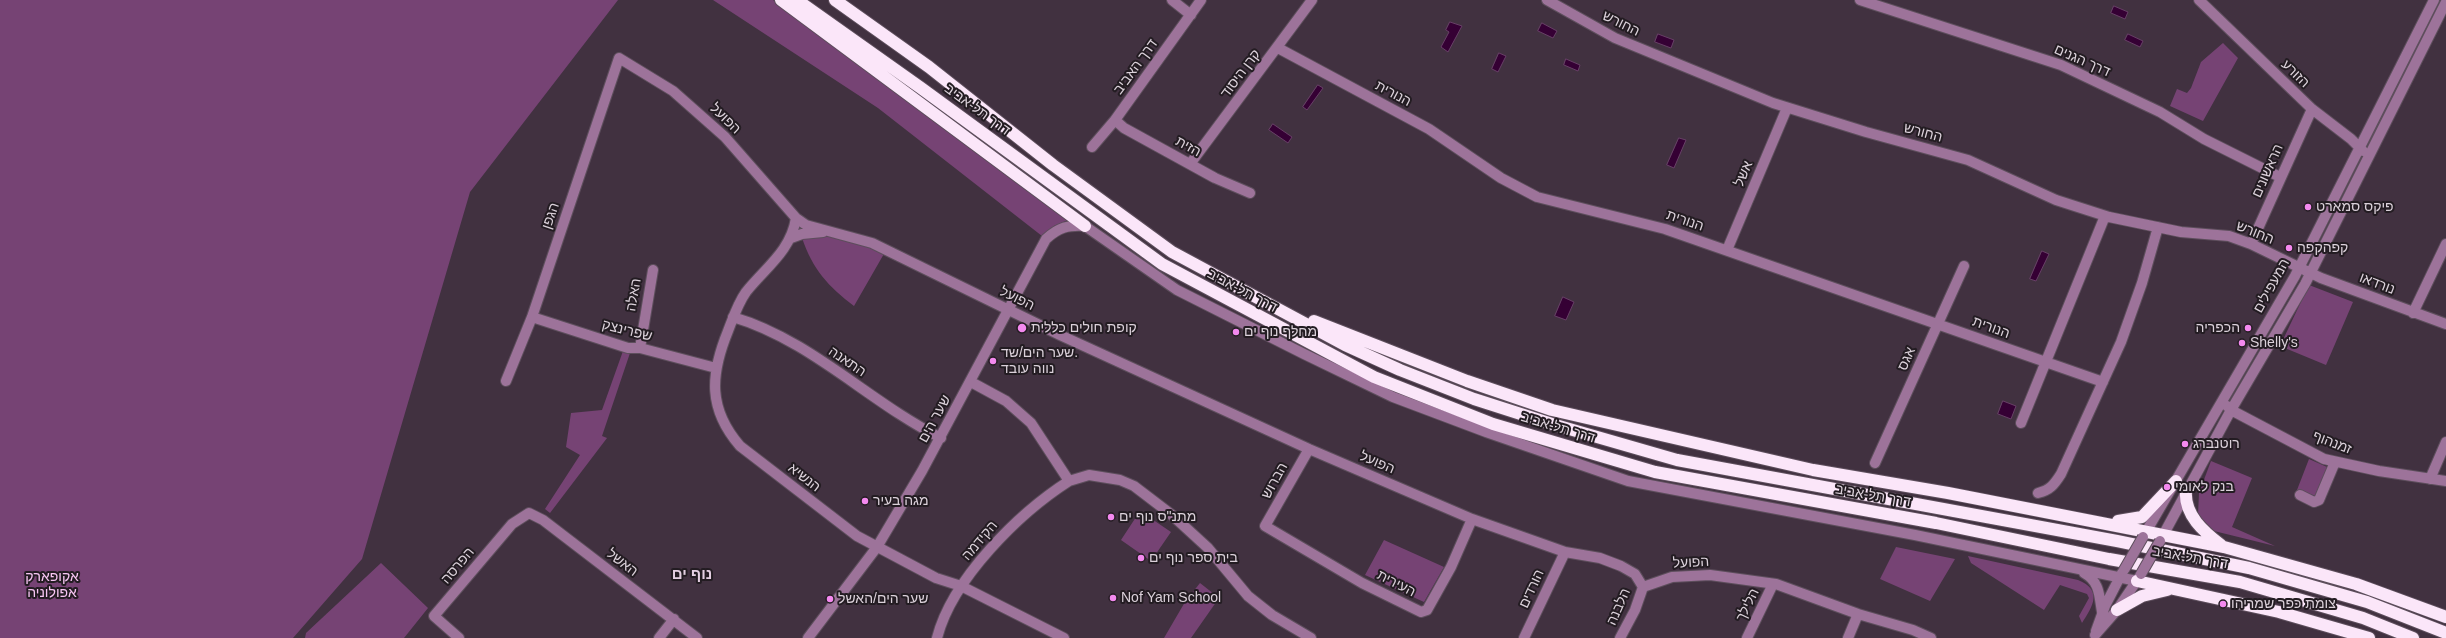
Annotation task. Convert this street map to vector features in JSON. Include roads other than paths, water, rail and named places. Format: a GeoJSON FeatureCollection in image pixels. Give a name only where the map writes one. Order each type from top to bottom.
{"type":"FeatureCollection","features":[{"type":"Feature","properties":{"kind":"highway"},"geometry":{"type":"LineString","coordinates":[[781,0],[1085,226]]}},
{"type":"Feature","properties":{"kind":"highway","name":"דרך תל-אביב"},"geometry":{"type":"LineString","coordinates":[[797,0],[927,92],[1162,264],[1374,377],[1456,410],[1522,433],[1655,472],[1936,523],[2109,559],[2240,582],[2363,618],[2412,638]]}},
{"type":"Feature","properties":{"kind":"highway","name":"דרך תל-אביב"},"geometry":{"type":"LineString","coordinates":[[835,0],[929,67],[1053,164],[1172,252],[1345,345],[1400,370],[1474,399],[1617,444],[1678,460],[2109,540],[2249,568],[2367,602],[2446,633]]}},
{"type":"Feature","properties":{"kind":"highway"},"geometry":{"type":"LineString","coordinates":[[1262,300],[1467,381],[1552,410],[1813,470],[1948,493],[2098,522],[2161,538],[2224,547],[2356,584],[2446,617]]}},
{"type":"Feature","properties":{"kind":"highway"},"geometry":{"type":"LineString","coordinates":[[2098,522],[2142,518],[2176,481]]}},
{"type":"Feature","properties":{"kind":"highway"},"geometry":{"type":"LineString","coordinates":[[2186,491],[2187,506],[2195,521],[2205,532],[2224,547]]}},
{"type":"Feature","properties":{"kind":"highway"},"geometry":{"type":"LineString","coordinates":[[2139,577],[2174,589],[2279,612],[2369,638]]}},
{"type":"Feature","properties":{"kind":"highway"},"geometry":{"type":"LineString","coordinates":[[2117,610],[2142,596],[2174,589]]}},
{"type":"Feature","properties":{"kind":"street"},"geometry":{"type":"LineString","coordinates":[[1172,0],[1190,16]]}},
{"type":"Feature","properties":{"kind":"street","name":"דרך האביב"},"geometry":{"type":"LineString","coordinates":[[1092,147],[1115,120],[1201,0]]}},
{"type":"Feature","properties":{"kind":"street","name":"קרן היסוד"},"geometry":{"type":"LineString","coordinates":[[1190,164],[1278,48],[1312,0]]}},
{"type":"Feature","properties":{"kind":"street","name":"החורש"},"geometry":{"type":"LineString","coordinates":[[1547,0],[1615,38],[1693,72],[1787,108],[1866,132],[1968,160],[2056,200],[2105,216],[2158,227],[2229,236],[2251,244],[2299,267]]}},
{"type":"Feature","properties":{"kind":"street","name":"דרך הגנים"},"geometry":{"type":"LineString","coordinates":[[1860,0],[2061,65],[2160,112],[2204,139],[2280,177]]}},
{"type":"Feature","properties":{"kind":"street","name":"הזורע"},"geometry":{"type":"LineString","coordinates":[[2199,0],[2312,109],[2360,146]]}},
{"type":"Feature","properties":{"kind":"street","name":"המעפילים"},"geometry":{"type":"LineString","coordinates":[[2122,574],[2299,267],[2434,0]]}},
{"type":"Feature","properties":{"kind":"street","name":"המעפילים"},"geometry":{"type":"LineString","coordinates":[[2139,577],[2231,410],[2311,273],[2446,2]]}},
{"type":"Feature","properties":{"kind":"street","name":"הנורית"},"geometry":{"type":"LineString","coordinates":[[1278,48],[1430,129],[1501,178],[1537,197],[1640,221],[2103,382]]}},
{"type":"Feature","properties":{"kind":"street","name":"הפועל"},"geometry":{"type":"LineString","coordinates":[[619,58],[673,91],[725,137],[796,218],[806,224],[827,231],[872,242],[1008,311],[1309,449],[1472,519],[1565,552],[1600,558],[1621,566],[1635,574],[1642,587],[1672,577],[1710,575],[1773,584],[1858,614],[1913,630],[1931,638]]}},
{"type":"Feature","properties":{"kind":"street","name":"הגפן"},"geometry":{"type":"LineString","coordinates":[[506,381],[532,317],[619,58]]}},
{"type":"Feature","properties":{"kind":"street","name":"אשל"},"geometry":{"type":"LineString","coordinates":[[1727,250],[1787,108]]}},
{"type":"Feature","properties":{"kind":"street","name":"הראשונים"},"geometry":{"type":"LineString","coordinates":[[2251,244],[2312,109]]}},
{"type":"Feature","properties":{"kind":"street","name":"הזית"},"geometry":{"type":"LineString","coordinates":[[1115,120],[1124,128],[1190,164],[1250,193]]}},
{"type":"Feature","properties":{"kind":"street"},"geometry":{"type":"LineString","coordinates":[[2360,146],[2365,158],[2363,169]]}},
{"type":"Feature","properties":{"kind":"street"},"geometry":{"type":"LineString","coordinates":[[2021,423],[2105,216]]}},
{"type":"Feature","properties":{"kind":"street"},"geometry":{"type":"LineString","coordinates":[[792,238],[796,218]]}},
{"type":"Feature","properties":{"kind":"street","name":"שער הים"},"geometry":{"type":"LineString","coordinates":[[808,638],[877,547],[941,438],[1046,239],[1058,229],[1070,225],[1085,226]]}},
{"type":"Feature","properties":{"kind":"street"},"geometry":{"type":"LineString","coordinates":[[1085,226],[1177,290],[1393,397],[1486,432],[1628,481],[1914,535],[2078,570],[2139,577],[2117,610],[2094,637]]}},
{"type":"Feature","properties":{"kind":"street"},"geometry":{"type":"LineString","coordinates":[[2038,494],[2047,491],[2054,486],[2061,474],[2121,342],[2137,298],[2158,227]]}},
{"type":"Feature","properties":{"kind":"street","name":"הפועל"},"geometry":{"type":"LineString","coordinates":[[792,238],[802,234],[827,231]]}},
{"type":"Feature","properties":{"kind":"street","name":"הנשיא"},"geometry":{"type":"LineString","coordinates":[[792,238],[745,293],[733,317],[718,356],[716,368],[716,403],[725,429],[740,446],[857,536],[936,578],[961,586],[1064,638]]}},
{"type":"Feature","properties":{"kind":"street"},"geometry":{"type":"LineString","coordinates":[[2413,313],[2446,244]]}},
{"type":"Feature","properties":{"kind":"street","name":"אגס"},"geometry":{"type":"LineString","coordinates":[[1875,463],[1964,266]]}},
{"type":"Feature","properties":{"kind":"street","name":"נורדאו"},"geometry":{"type":"LineString","coordinates":[[2299,267],[2413,313],[2446,324]]}},
{"type":"Feature","properties":{"kind":"street","name":"האלה"},"geometry":{"type":"LineString","coordinates":[[640,348],[653,270]]}},
{"type":"Feature","properties":{"kind":"street","name":"שפרינצק"},"geometry":{"type":"LineString","coordinates":[[532,317],[613,343],[640,348],[716,368]]}},
{"type":"Feature","properties":{"kind":"street","name":"התאנה"},"geometry":{"type":"LineString","coordinates":[[733,317],[778,334],[910,423],[941,438]]}},
{"type":"Feature","properties":{"kind":"street"},"geometry":{"type":"LineString","coordinates":[[971,382],[1006,401],[1031,423],[1069,481]]}},
{"type":"Feature","properties":{"kind":"street"},"geometry":{"type":"LineString","coordinates":[[2225,396],[2226,404],[2231,410]]}},
{"type":"Feature","properties":{"kind":"street","name":"זמנהוף"},"geometry":{"type":"LineString","coordinates":[[2231,410],[2324,459],[2446,481]]}},
{"type":"Feature","properties":{"kind":"street"},"geometry":{"type":"LineString","coordinates":[[2430,479],[2446,442]]}},
{"type":"Feature","properties":{"kind":"street","name":"הברוש"},"geometry":{"type":"LineString","coordinates":[[1265,526],[1309,449]]}},
{"type":"Feature","properties":{"kind":"street"},"geometry":{"type":"LineString","coordinates":[[2300,495],[2314,502],[2320,500],[2335,462]]}},
{"type":"Feature","properties":{"kind":"street","name":"הקידמה"},"geometry":{"type":"LineString","coordinates":[[937,638],[949,607],[961,586],[1013,523],[1049,494],[1069,481],[1089,475],[1120,480],[1134,486],[1172,515],[1208,548],[1248,596],[1272,615],[1311,638]]}},
{"type":"Feature","properties":{"kind":"street","name":"האשל"},"geometry":{"type":"LineString","coordinates":[[528,513],[543,520],[697,638]]}},
{"type":"Feature","properties":{"kind":"street","name":"הפרסה"},"geometry":{"type":"LineString","coordinates":[[459,638],[434,616],[512,524],[528,513]]}},
{"type":"Feature","properties":{"kind":"street","name":"העירית"},"geometry":{"type":"LineString","coordinates":[[1265,526],[1362,583],[1421,612],[1427,610],[1451,567],[1472,519]]}},
{"type":"Feature","properties":{"kind":"street","name":"הורדים"},"geometry":{"type":"LineString","coordinates":[[1524,638],[1565,552]]}},
{"type":"Feature","properties":{"kind":"street"},"geometry":{"type":"LineString","coordinates":[[2078,570],[2095,581],[2099,591],[2102,614]]}},
{"type":"Feature","properties":{"kind":"street"},"geometry":{"type":"LineString","coordinates":[[2094,637],[2102,614],[2122,574]]}},
{"type":"Feature","properties":{"kind":"street","name":"הלילך"},"geometry":{"type":"LineString","coordinates":[[1747,638],[1773,584]]}},
{"type":"Feature","properties":{"kind":"street","name":"הלבנה"},"geometry":{"type":"LineString","coordinates":[[1620,638],[1636,610],[1642,587]]}},
{"type":"Feature","properties":{"kind":"street"},"geometry":{"type":"LineString","coordinates":[[1848,638],[1858,614]]}},
{"type":"Feature","properties":{"kind":"street"},"geometry":{"type":"LineString","coordinates":[[659,638],[674,619]]}},
{"type":"Feature","properties":{"kind":"place","name":"פיקס סמארט"},"geometry":{"type":"Point","coordinates":[2308,207]}},
{"type":"Feature","properties":{"kind":"place","name":"קפהקפה"},"geometry":{"type":"Point","coordinates":[2289,248]}},
{"type":"Feature","properties":{"kind":"place","name":"קופת חולים כללית"},"geometry":{"type":"Point","coordinates":[1022,328]}},
{"type":"Feature","properties":{"kind":"place","name":"הכפריה"},"geometry":{"type":"Point","coordinates":[2248,328]}},
{"type":"Feature","properties":{"kind":"place","name":"מחלף נוף ים"},"geometry":{"type":"Point","coordinates":[1236,332]}},
{"type":"Feature","properties":{"kind":"place","name":"Shelly's"},"geometry":{"type":"Point","coordinates":[2242,343]}},
{"type":"Feature","properties":{"kind":"place","name":"שער הים/שד. נווה עובד"},"geometry":{"type":"Point","coordinates":[993,361]}},
{"type":"Feature","properties":{"kind":"place","name":"רוטנברג"},"geometry":{"type":"Point","coordinates":[2185,444]}},
{"type":"Feature","properties":{"kind":"place","name":"בנק לאומי"},"geometry":{"type":"Point","coordinates":[2167,487]}},
{"type":"Feature","properties":{"kind":"place","name":"מגה בעיר"},"geometry":{"type":"Point","coordinates":[865,501]}},
{"type":"Feature","properties":{"kind":"place","name":"מתנ\"ס נוף ים"},"geometry":{"type":"Point","coordinates":[1111,517]}},
{"type":"Feature","properties":{"kind":"place","name":"בית ספר נוף ים"},"geometry":{"type":"Point","coordinates":[1141,558]}},
{"type":"Feature","properties":{"kind":"place","name":"Nof Yam School"},"geometry":{"type":"Point","coordinates":[1113,598]}},
{"type":"Feature","properties":{"kind":"place","name":"שער הים/האשל"},"geometry":{"type":"Point","coordinates":[830,599]}},
{"type":"Feature","properties":{"kind":"place","name":"צומת כפר שמריהו"},"geometry":{"type":"Point","coordinates":[2223,604]}},
{"type":"Feature","properties":{"kind":"district","name":"נוף ים"},"geometry":{"type":"Point","coordinates":[692,575]}},
{"type":"Feature","properties":{"kind":"park label","name":"אקופארק אפולוניה"},"geometry":{"type":"Point","coordinates":[52,586]}}]}
